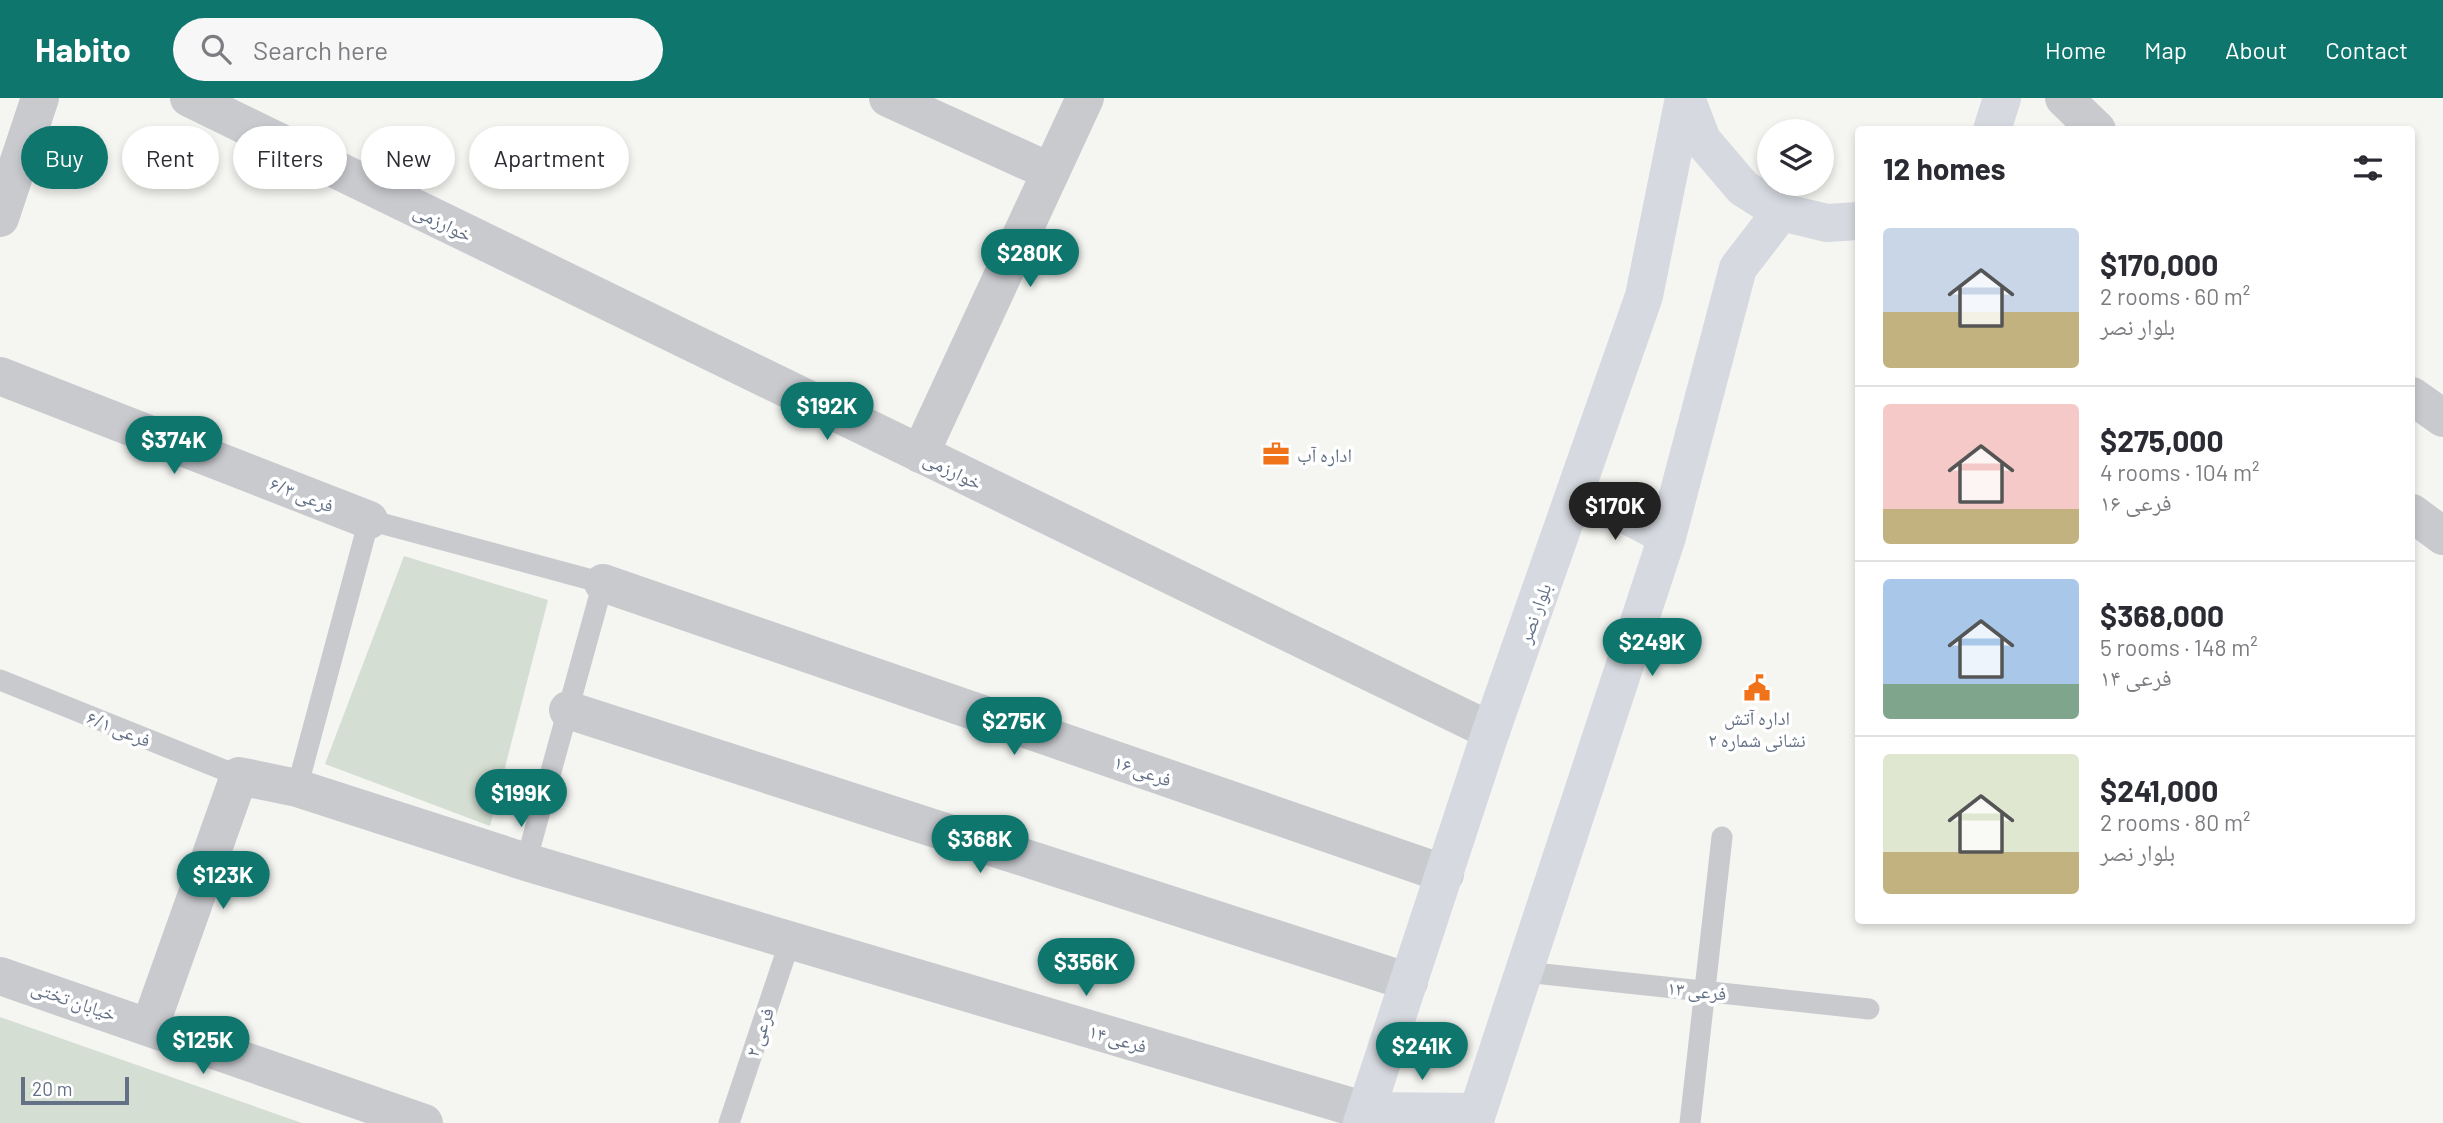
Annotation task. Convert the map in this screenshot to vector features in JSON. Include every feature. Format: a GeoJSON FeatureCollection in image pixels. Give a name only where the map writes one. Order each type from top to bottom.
{"type":"FeatureCollection","features":[{"type":"Feature","properties":{"kind":"main road"},"geometry":{"type":"LineString","coordinates":[[1685,98],[1702,140],[1743,188],[1781,212],[1827,223],[1855,221]]}},
{"type":"Feature","properties":{"kind":"main road","name":"بلوار نصر"},"geometry":{"type":"LineString","coordinates":[[1364,1117],[1491,731],[1644,296],[1685,98]]}},
{"type":"Feature","properties":{"kind":"main road"},"geometry":{"type":"LineString","coordinates":[[1993,126],[2002,98]]}},
{"type":"Feature","properties":{"kind":"main road"},"geometry":{"type":"LineString","coordinates":[[1364,1117],[1475,1117],[1667,537],[1738,268],[1781,212]]}},
{"type":"Feature","properties":{"kind":"main road"},"geometry":{"type":"LineString","coordinates":[[1571,509],[1597,507],[1621,511],[1667,537]]}},
{"type":"Feature","properties":{"kind":"street"},"geometry":{"type":"LineString","coordinates":[[0,218],[40,98]]}},
{"type":"Feature","properties":{"kind":"street"},"geometry":{"type":"LineString","coordinates":[[888,98],[1051,172]]}},
{"type":"Feature","properties":{"kind":"street"},"geometry":{"type":"LineString","coordinates":[[920,454],[1085,98]]}},
{"type":"Feature","properties":{"kind":"street"},"geometry":{"type":"LineString","coordinates":[[2064,98],[2093,126]]}},
{"type":"Feature","properties":{"kind":"street","name":"خوارزمی"},"geometry":{"type":"LineString","coordinates":[[197,100],[1491,731]]}},
{"type":"Feature","properties":{"kind":"street","name":"فرعی ۶/۳"},"geometry":{"type":"LineString","coordinates":[[0,376],[369,520]]}},
{"type":"Feature","properties":{"kind":"street"},"geometry":{"type":"LineString","coordinates":[[2415,398],[2443,418]]}},
{"type":"Feature","properties":{"kind":"street"},"geometry":{"type":"LineString","coordinates":[[2415,515],[2443,536]]}},
{"type":"Feature","properties":{"kind":"street","name":"فرعی ۱۶"},"geometry":{"type":"LineString","coordinates":[[603,583],[1446,874]]}},
{"type":"Feature","properties":{"kind":"street"},"geometry":{"type":"LineString","coordinates":[[568,710],[1409,982]]}},
{"type":"Feature","properties":{"kind":"street"},"geometry":{"type":"LineString","coordinates":[[150,1026],[239,776]]}},
{"type":"Feature","properties":{"kind":"street","name":"فرعی ۱۴"},"geometry":{"type":"LineString","coordinates":[[239,776],[298,788],[526,862],[1364,1117]]}},
{"type":"Feature","properties":{"kind":"street","name":"خیابان تختی"},"geometry":{"type":"LineString","coordinates":[[0,976],[424,1123]]}},
{"type":"Feature","properties":{"kind":"lane"},"geometry":{"type":"LineString","coordinates":[[298,788],[369,520],[603,583],[526,862]]}},
{"type":"Feature","properties":{"kind":"lane","name":"فرعی ۶/۱"},"geometry":{"type":"LineString","coordinates":[[0,680],[239,776]]}},
{"type":"Feature","properties":{"kind":"lane"},"geometry":{"type":"LineString","coordinates":[[1690,1123],[1722,837]]}},
{"type":"Feature","properties":{"kind":"lane","name":"فرعی ۲"},"geometry":{"type":"LineString","coordinates":[[729,1123],[790,941]]}},
{"type":"Feature","properties":{"kind":"lane","name":"فرعی ۱۳"},"geometry":{"type":"LineString","coordinates":[[1525,972],[1868,1009]]}},
{"type":"Feature","properties":{"kind":"shaded area"},"geometry":{"type":"Polygon","coordinates":[[[404,556],[548,600],[490,826],[325,764],[404,556]]]}},
{"type":"Feature","properties":{"kind":"shaded area"},"geometry":{"type":"Polygon","coordinates":[[[0,1017],[302,1123],[0,1123],[0,1017]]]}},
{"type":"Feature","properties":{"kind":"place","name":"اداره آب"},"geometry":{"type":"Point","coordinates":[1276,454]}},
{"type":"Feature","properties":{"kind":"place","name":"اداره آتش نشانی شماره ۲"},"geometry":{"type":"Point","coordinates":[1757,688]}}]}
